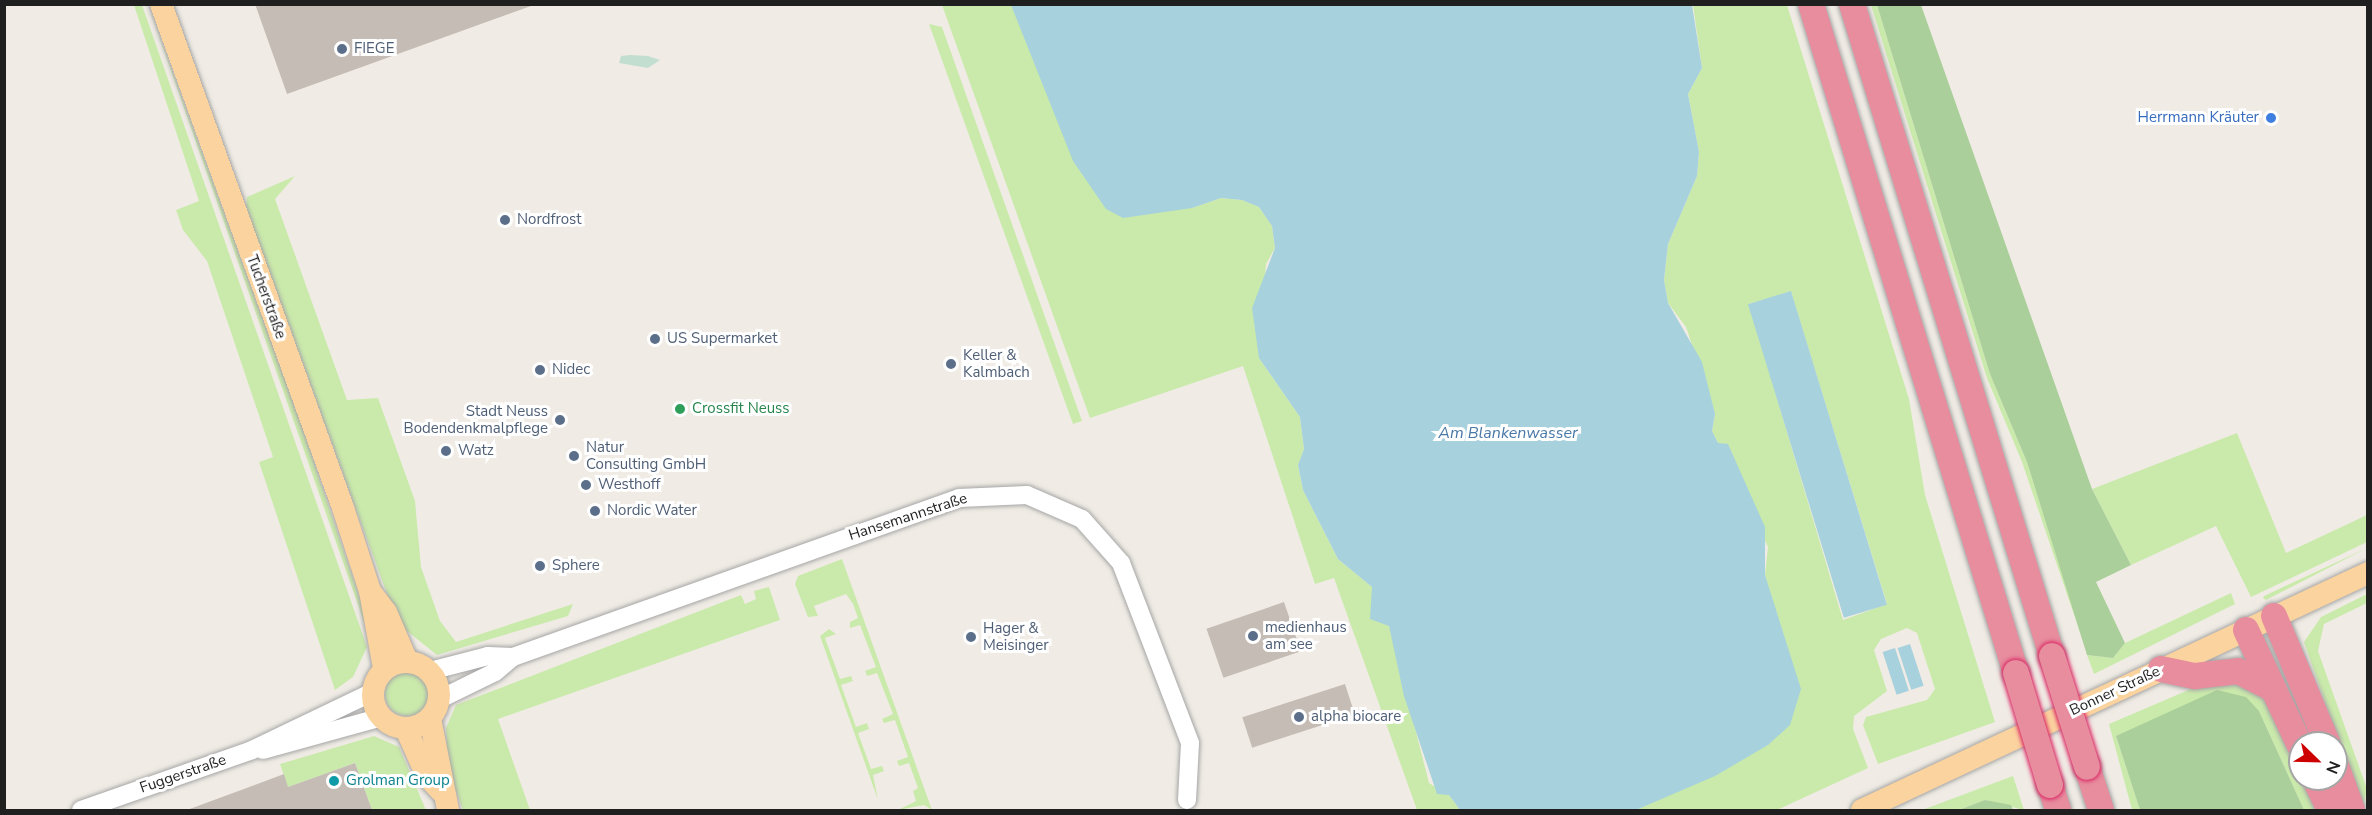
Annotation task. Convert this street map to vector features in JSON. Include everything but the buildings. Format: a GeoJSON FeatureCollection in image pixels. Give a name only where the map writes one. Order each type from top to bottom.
{"type":"FeatureCollection","features":[{"type":"Feature","properties":{"kind":"highway"},"geometry":{"type":"LineString","coordinates":[[1811,4],[2058,810]]}},
{"type":"Feature","properties":{"kind":"highway"},"geometry":{"type":"LineString","coordinates":[[1852,4],[2101,810]]}},
{"type":"Feature","properties":{"kind":"highway"},"geometry":{"type":"LineString","coordinates":[[2274,616],[2321,731]]}},
{"type":"Feature","properties":{"kind":"highway"},"geometry":{"type":"LineString","coordinates":[[2246,630],[2293,731]]}},
{"type":"Feature","properties":{"kind":"highway"},"geometry":{"type":"LineString","coordinates":[[2161,669],[2195,676],[2238,671],[2273,689]]}},
{"type":"Feature","properties":{"kind":"highway"},"geometry":{"type":"LineString","coordinates":[[2321,791],[2330,810]]}},
{"type":"Feature","properties":{"kind":"highway"},"geometry":{"type":"LineString","coordinates":[[2345,791],[2352,810]]}},
{"type":"Feature","properties":{"kind":"main road","name":"Tucherstraße"},"geometry":{"type":"LineString","coordinates":[[161,4],[370,591],[384,668]]}},
{"type":"Feature","properties":{"kind":"main road","name":"Bonner Straße"},"geometry":{"type":"LineString","coordinates":[[1862,810],[2367,573]]}},
{"type":"Feature","properties":{"kind":"main road","name":"Tucherstraße"},"geometry":{"type":"LineString","coordinates":[[370,591],[387,612],[407,661]]}},
{"type":"Feature","properties":{"kind":"main road"},"geometry":{"type":"LineString","coordinates":[[407,661],[430,671],[445,801],[427,776],[405,729],[382,717],[373,692],[384,668],[407,661]]}},
{"type":"Feature","properties":{"kind":"main road"},"geometry":{"type":"LineString","coordinates":[[405,729],[435,708]]}},
{"type":"Feature","properties":{"kind":"street","name":"Hansemannstraße"},"geometry":{"type":"LineString","coordinates":[[435,708],[495,672],[513,657],[944,502],[988,494],[1027,495],[1082,519],[1121,563],[1190,743],[1187,800]]}},
{"type":"Feature","properties":{"kind":"street","name":"Hansemannstraße"},"geometry":{"type":"LineString","coordinates":[[430,671],[488,656],[513,657]]}},
{"type":"Feature","properties":{"kind":"street","name":"Fuggerstraße"},"geometry":{"type":"LineString","coordinates":[[81,810],[252,750],[373,692]]}},
{"type":"Feature","properties":{"kind":"street","name":"Fuggerstraße"},"geometry":{"type":"LineString","coordinates":[[252,750],[276,749],[382,717]]}},
{"type":"Feature","properties":{"kind":"green space"},"geometry":{"type":"Polygon","coordinates":[[[134,5],[142,5],[367,647],[353,677],[335,690],[259,462],[273,457],[207,261],[183,230],[176,210],[199,201],[134,5]]]}},
{"type":"Feature","properties":{"kind":"green space"},"geometry":{"type":"Polygon","coordinates":[[[148,5],[300,421],[374,641],[371,642],[148,5]]]}},
{"type":"Feature","properties":{"kind":"green space"},"geometry":{"type":"Polygon","coordinates":[[[942,5],[1011,5],[1192,208],[1221,198],[1242,200],[1259,207],[1272,226],[1275,248],[1266,264],[1259,358],[1300,417],[1304,449],[1298,465],[1303,490],[1338,559],[1372,587],[1389,626],[1429,783],[1449,795],[1460,810],[1417,810],[1334,578],[1315,584],[1243,366],[1090,418],[942,5]]]}},
{"type":"Feature","properties":{"kind":"green space"},"geometry":{"type":"Polygon","coordinates":[[[1693,5],[1787,5],[1909,399],[1925,495],[1995,722],[1878,764],[1863,725],[1866,717],[1927,700],[1935,689],[1917,633],[1907,628],[1881,639],[1874,650],[1887,691],[1854,716],[1853,729],[1868,768],[1777,810],[1636,810],[1768,745],[1778,625],[1765,575],[1768,547],[1712,431],[1715,414],[1686,327],[1668,303],[1664,280],[1668,244],[1697,176],[1699,152],[1688,94],[1702,68],[1693,5]],[[1791,292],[1749,304],[1843,620],[1887,604],[1791,292]]]}},
{"type":"Feature","properties":{"kind":"green space"},"geometry":{"type":"Polygon","coordinates":[[[1871,5],[1877,5],[1990,374],[2027,462],[2085,647],[2022,462],[1987,378],[1871,5]]]}},
{"type":"Feature","properties":{"kind":"green space"},"geometry":{"type":"Polygon","coordinates":[[[1877,5],[1921,5],[2092,489],[2131,565],[2096,582],[2125,643],[2113,658],[2087,655],[2027,462],[1990,374],[1877,5]]]}},
{"type":"Feature","properties":{"kind":"green space"},"geometry":{"type":"Polygon","coordinates":[[[929,24],[942,27],[1082,421],[1073,424],[929,24]]]}},
{"type":"Feature","properties":{"kind":"green space"},"geometry":{"type":"Polygon","coordinates":[[[621,56],[648,56],[660,60],[648,68],[619,63],[621,56]]]}},
{"type":"Feature","properties":{"kind":"green space"},"geometry":{"type":"Polygon","coordinates":[[[295,176],[275,199],[347,400],[378,398],[415,501],[421,567],[440,621],[456,642],[573,604],[568,616],[437,655],[407,631],[401,632],[246,208],[247,197],[295,176]]]}},
{"type":"Feature","properties":{"kind":"green space"},"geometry":{"type":"Polygon","coordinates":[[[2237,433],[2286,553],[2367,515],[2367,542],[2251,597],[2216,526],[2131,565],[2092,489],[2237,433]]]}},
{"type":"Feature","properties":{"kind":"green space"},"geometry":{"type":"Polygon","coordinates":[[[2367,548],[2266,600],[2263,598],[2264,596],[2367,548]]]}},
{"type":"Feature","properties":{"kind":"green space"},"geometry":{"type":"Polygon","coordinates":[[[842,559],[932,810],[924,805],[898,810],[916,801],[913,791],[918,788],[909,763],[899,766],[897,761],[908,757],[895,720],[884,723],[882,719],[893,714],[877,673],[867,676],[865,671],[876,667],[860,625],[850,628],[850,622],[858,618],[853,604],[846,594],[814,606],[818,616],[808,617],[795,584],[798,576],[842,559]]]}},
{"type":"Feature","properties":{"kind":"green space"},"geometry":{"type":"Polygon","coordinates":[[[769,587],[780,620],[498,719],[530,810],[463,810],[441,749],[447,745],[446,728],[456,705],[741,595],[745,604],[756,599],[754,591],[769,587]]]}},
{"type":"Feature","properties":{"kind":"green space"},"geometry":{"type":"Polygon","coordinates":[[[2231,593],[2235,604],[2094,674],[2087,655],[2113,658],[2125,643],[2231,593]]]}},
{"type":"Feature","properties":{"kind":"green space"},"geometry":{"type":"Polygon","coordinates":[[[2367,594],[2367,603],[2324,624],[2318,651],[2346,731],[2335,731],[2304,642],[2321,617],[2367,594]]]}},
{"type":"Feature","properties":{"kind":"green space"},"geometry":{"type":"Polygon","coordinates":[[[829,629],[836,634],[825,638],[840,679],[851,676],[853,681],[841,685],[856,727],[867,723],[869,729],[858,733],[871,769],[882,766],[884,771],[873,775],[878,800],[820,636],[829,629]]]}},
{"type":"Feature","properties":{"kind":"green space"},"geometry":{"type":"Polygon","coordinates":[[[407,672],[416,673],[423,678],[428,685],[428,703],[423,710],[416,715],[407,716],[398,715],[391,710],[386,703],[385,694],[386,685],[391,678],[398,673],[407,672]]]}},
{"type":"Feature","properties":{"kind":"green space"},"geometry":{"type":"Polygon","coordinates":[[[2219,677],[2264,695],[2288,745],[2288,775],[2259,711],[2116,736],[2140,810],[2132,810],[2109,724],[2219,677]]]}},
{"type":"Feature","properties":{"kind":"green space"},"geometry":{"type":"Polygon","coordinates":[[[2217,690],[2246,697],[2259,711],[2288,775],[2288,791],[2295,791],[2304,810],[2140,810],[2116,736],[2217,690]]]}},
{"type":"Feature","properties":{"kind":"green space"},"geometry":{"type":"Polygon","coordinates":[[[2348,735],[2367,789],[2363,810],[2348,767],[2348,735]]]}},
{"type":"Feature","properties":{"kind":"green space"},"geometry":{"type":"Polygon","coordinates":[[[374,736],[399,747],[426,810],[372,810],[355,763],[288,787],[280,764],[374,736]]]}},
{"type":"Feature","properties":{"kind":"green space"},"geometry":{"type":"Polygon","coordinates":[[[2013,776],[2024,810],[1985,800],[1959,810],[1922,810],[2013,776]]]}},
{"type":"Feature","properties":{"kind":"green space"},"geometry":{"type":"Polygon","coordinates":[[[2295,791],[2310,791],[2319,810],[2304,810],[2295,791]]]}},
{"type":"Feature","properties":{"kind":"green space"},"geometry":{"type":"Polygon","coordinates":[[[1985,800],[2011,805],[2013,810],[1959,810],[1985,800]]]}},
{"type":"Feature","properties":{"kind":"water","name":"Am Blankenwasser"},"geometry":{"type":"Polygon","coordinates":[[[1011,5],[1692,5],[1702,68],[1688,94],[1699,152],[1697,176],[1668,244],[1664,280],[1668,303],[1702,362],[1715,414],[1712,431],[1718,443],[1728,444],[1765,527],[1765,575],[1801,689],[1790,725],[1768,745],[1715,776],[1636,810],[1460,810],[1449,795],[1437,794],[1404,696],[1389,626],[1370,619],[1372,587],[1338,559],[1303,490],[1298,465],[1304,449],[1300,417],[1259,358],[1252,308],[1275,248],[1272,226],[1259,207],[1242,200],[1221,198],[1192,208],[1123,218],[1106,209],[1073,161],[1011,5]]]}},
{"type":"Feature","properties":{"kind":"water"},"geometry":{"type":"Polygon","coordinates":[[[1791,291],[1887,605],[1844,618],[1748,304],[1791,291]]]}},
{"type":"Feature","properties":{"kind":"water"},"geometry":{"type":"Polygon","coordinates":[[[1910,644],[1924,686],[1911,690],[1898,648],[1910,644]]]}},
{"type":"Feature","properties":{"kind":"water"},"geometry":{"type":"Polygon","coordinates":[[[1895,648],[1909,691],[1897,695],[1883,652],[1895,648]]]}},
{"type":"Feature","properties":{"kind":"place","name":"FIEGE"},"geometry":{"type":"Point","coordinates":[342,49]}},
{"type":"Feature","properties":{"kind":"place","name":"Herrmann Kräuter"},"geometry":{"type":"Point","coordinates":[2271,118]}},
{"type":"Feature","properties":{"kind":"place","name":"Nordfrost"},"geometry":{"type":"Point","coordinates":[505,220]}},
{"type":"Feature","properties":{"kind":"place","name":"US Supermarket"},"geometry":{"type":"Point","coordinates":[655,339]}},
{"type":"Feature","properties":{"kind":"place","name":"Keller & Kalmbach"},"geometry":{"type":"Point","coordinates":[951,364]}},
{"type":"Feature","properties":{"kind":"place","name":"Nidec"},"geometry":{"type":"Point","coordinates":[540,370]}},
{"type":"Feature","properties":{"kind":"place","name":"Crossfit Neuss"},"geometry":{"type":"Point","coordinates":[680,409]}},
{"type":"Feature","properties":{"kind":"place","name":"Stadt Neuss Bodendenkmalpflege"},"geometry":{"type":"Point","coordinates":[560,420]}},
{"type":"Feature","properties":{"kind":"place","name":"Watz"},"geometry":{"type":"Point","coordinates":[446,451]}},
{"type":"Feature","properties":{"kind":"place","name":"Natur Consulting GmbH"},"geometry":{"type":"Point","coordinates":[574,456]}},
{"type":"Feature","properties":{"kind":"place","name":"Westhoff"},"geometry":{"type":"Point","coordinates":[586,485]}},
{"type":"Feature","properties":{"kind":"place","name":"Nordic Water"},"geometry":{"type":"Point","coordinates":[595,511]}},
{"type":"Feature","properties":{"kind":"place","name":"Sphere"},"geometry":{"type":"Point","coordinates":[540,566]}},
{"type":"Feature","properties":{"kind":"place","name":"medienhaus am see"},"geometry":{"type":"Point","coordinates":[1253,636]}},
{"type":"Feature","properties":{"kind":"place","name":"Hager & Meisinger"},"geometry":{"type":"Point","coordinates":[971,637]}},
{"type":"Feature","properties":{"kind":"place","name":"alpha biocare"},"geometry":{"type":"Point","coordinates":[1299,717]}},
{"type":"Feature","properties":{"kind":"place","name":"Grolman Group"},"geometry":{"type":"Point","coordinates":[334,781]}}]}
